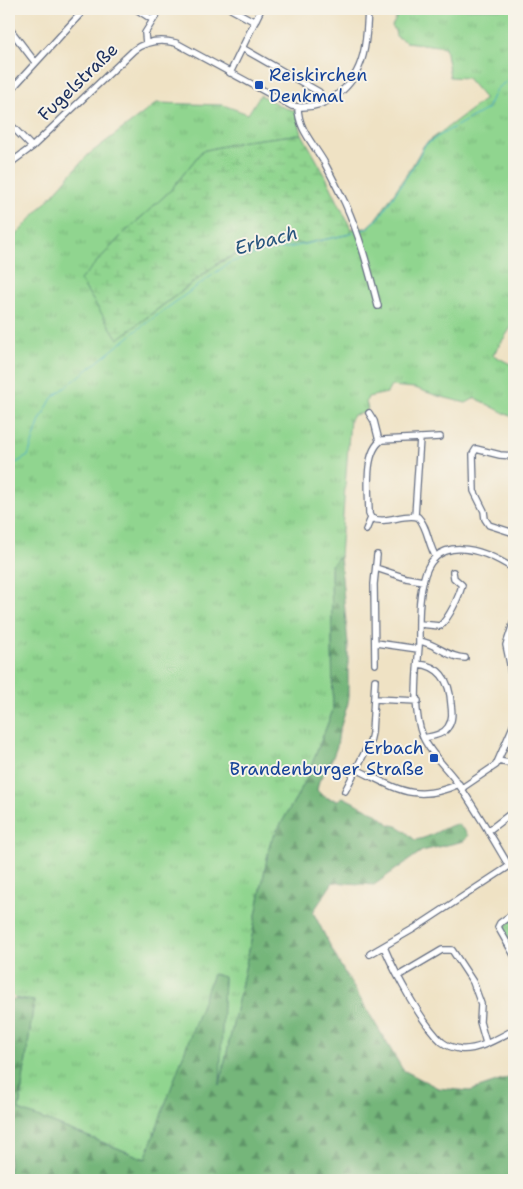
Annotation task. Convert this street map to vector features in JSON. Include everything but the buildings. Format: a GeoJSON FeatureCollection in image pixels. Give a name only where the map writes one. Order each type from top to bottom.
{"type":"FeatureCollection","features":[{"type":"Feature","properties":{"kind":"street"},"geometry":{"type":"LineString","coordinates":[[136,9],[153,20]]}},
{"type":"Feature","properties":{"kind":"street"},"geometry":{"type":"LineString","coordinates":[[160,9],[145,33],[146,44],[166,41],[176,43],[283,102],[298,107],[307,107],[324,102],[341,92],[350,83],[358,70],[365,45],[368,9]]}},
{"type":"Feature","properties":{"kind":"street"},"geometry":{"type":"LineString","coordinates":[[231,9],[255,22]]}},
{"type":"Feature","properties":{"kind":"street"},"geometry":{"type":"LineString","coordinates":[[230,72],[261,9]]}},
{"type":"Feature","properties":{"kind":"street"},"geometry":{"type":"LineString","coordinates":[[9,92],[83,10]]}},
{"type":"Feature","properties":{"kind":"street"},"geometry":{"type":"LineString","coordinates":[[9,28],[35,62]]}},
{"type":"Feature","properties":{"kind":"street","name":"Fugelstraße"},"geometry":{"type":"LineString","coordinates":[[9,164],[32,147],[134,50],[146,44]]}},
{"type":"Feature","properties":{"kind":"street"},"geometry":{"type":"LineString","coordinates":[[242,48],[319,92],[324,102]]}},
{"type":"Feature","properties":{"kind":"street"},"geometry":{"type":"LineString","coordinates":[[298,107],[303,130],[330,174],[357,232],[378,306]]}},
{"type":"Feature","properties":{"kind":"street"},"geometry":{"type":"LineString","coordinates":[[9,123],[32,147]]}},
{"type":"Feature","properties":{"kind":"street"},"geometry":{"type":"LineString","coordinates":[[366,530],[371,518],[369,514],[368,471],[371,456],[379,441],[374,421],[369,413]]}},
{"type":"Feature","properties":{"kind":"street"},"geometry":{"type":"LineString","coordinates":[[379,441],[440,437]]}},
{"type":"Feature","properties":{"kind":"street"},"geometry":{"type":"LineString","coordinates":[[415,516],[420,438]]}},
{"type":"Feature","properties":{"kind":"street"},"geometry":{"type":"LineString","coordinates":[[514,456],[500,455],[476,449],[473,454],[474,491],[484,511],[485,519],[490,524],[514,533]]}},
{"type":"Feature","properties":{"kind":"street"},"geometry":{"type":"LineString","coordinates":[[371,518],[385,520],[415,516],[421,519],[432,551],[436,557]]}},
{"type":"Feature","properties":{"kind":"street"},"geometry":{"type":"LineString","coordinates":[[370,954],[415,928],[512,864],[488,831],[460,786],[424,738],[419,722],[418,649],[423,582],[427,570],[436,557],[453,549],[470,549],[488,554],[514,569]]}},
{"type":"Feature","properties":{"kind":"street"},"geometry":{"type":"LineString","coordinates":[[376,664],[374,584],[377,554]]}},
{"type":"Feature","properties":{"kind":"street"},"geometry":{"type":"LineString","coordinates":[[376,568],[423,582]]}},
{"type":"Feature","properties":{"kind":"street"},"geometry":{"type":"LineString","coordinates":[[420,624],[440,626],[446,619],[462,585],[454,578],[453,572]]}},
{"type":"Feature","properties":{"kind":"street"},"geometry":{"type":"LineString","coordinates":[[514,621],[506,645],[514,705]]}},
{"type":"Feature","properties":{"kind":"street"},"geometry":{"type":"LineString","coordinates":[[419,641],[427,643],[454,657],[465,658]]}},
{"type":"Feature","properties":{"kind":"street"},"geometry":{"type":"LineString","coordinates":[[376,643],[418,649]]}},
{"type":"Feature","properties":{"kind":"street"},"geometry":{"type":"LineString","coordinates":[[418,664],[428,666],[444,677],[450,690],[452,714],[449,727],[444,732],[424,738]]}},
{"type":"Feature","properties":{"kind":"street"},"geometry":{"type":"LineString","coordinates":[[345,791],[370,742],[375,680]]}},
{"type":"Feature","properties":{"kind":"street"},"geometry":{"type":"LineString","coordinates":[[374,699],[418,701]]}},
{"type":"Feature","properties":{"kind":"street"},"geometry":{"type":"LineString","coordinates":[[356,769],[399,789],[416,794],[439,792],[460,786],[493,769],[514,724]]}},
{"type":"Feature","properties":{"kind":"street"},"geometry":{"type":"LineString","coordinates":[[498,761],[514,764]]}},
{"type":"Feature","properties":{"kind":"street"},"geometry":{"type":"LineString","coordinates":[[488,831],[514,811]]}},
{"type":"Feature","properties":{"kind":"street"},"geometry":{"type":"LineString","coordinates":[[490,925],[499,925],[514,913]]}},
{"type":"Feature","properties":{"kind":"street"},"geometry":{"type":"LineString","coordinates":[[499,925],[514,954]]}},
{"type":"Feature","properties":{"kind":"street"},"geometry":{"type":"LineString","coordinates":[[384,947],[398,976],[424,1020],[444,1043],[462,1049],[486,1043],[514,1030]]}},
{"type":"Feature","properties":{"kind":"street"},"geometry":{"type":"LineString","coordinates":[[398,976],[442,950],[452,950],[473,982],[481,1004],[480,1022],[486,1043]]}},
{"type":"Feature","properties":{"kind":"green space"},"geometry":{"type":"Polygon","coordinates":[[[427,9],[514,9],[514,323],[493,355],[514,366],[514,418],[475,398],[466,403],[415,388],[391,386],[387,393],[368,397],[366,402],[368,409],[364,413],[354,415],[350,419],[340,556],[331,565],[333,710],[305,782],[270,843],[219,1089],[224,978],[213,974],[146,1159],[19,1110],[34,1001],[15,998],[9,992],[9,242],[88,155],[157,103],[223,105],[248,114],[260,95],[285,108],[296,111],[302,134],[245,141],[202,151],[170,191],[122,235],[80,280],[118,339],[221,262],[250,248],[285,240],[302,244],[350,234],[351,229],[366,228],[378,217],[424,145],[485,99],[467,78],[450,77],[445,47],[406,42],[396,36],[392,26],[399,13],[427,9]]]}},
{"type":"Feature","properties":{"kind":"green space"},"geometry":{"type":"Polygon","coordinates":[[[302,134],[325,175],[351,229],[351,234],[302,244],[285,240],[250,248],[221,261],[118,339],[80,280],[122,235],[170,191],[202,151],[245,141],[302,134]]]}},
{"type":"Feature","properties":{"kind":"green space"},"geometry":{"type":"Polygon","coordinates":[[[340,556],[348,644],[348,703],[339,732],[337,746],[319,781],[317,790],[332,799],[338,800],[343,797],[377,814],[390,825],[401,828],[415,840],[457,824],[468,836],[464,841],[422,851],[374,885],[333,882],[313,912],[339,963],[403,1070],[438,1088],[470,1091],[514,1076],[514,1180],[9,1180],[9,999],[34,1001],[19,1110],[145,1159],[213,974],[224,977],[220,1085],[270,843],[305,782],[333,710],[331,565],[340,556]]]}},
{"type":"Feature","properties":{"kind":"green space"},"geometry":{"type":"Polygon","coordinates":[[[514,919],[514,948],[504,930],[504,926],[514,919]]]}},
{"type":"Feature","properties":{"kind":"waterway","name":"Erbach"},"geometry":{"type":"LineString","coordinates":[[358,232],[367,228],[379,218],[413,167],[425,145],[487,109],[496,89],[514,76]]}},
{"type":"Feature","properties":{"kind":"waterway","name":"Erbach"},"geometry":{"type":"LineString","coordinates":[[9,467],[28,456],[40,420],[52,398],[141,327],[229,263],[258,253],[354,233]]}},
{"type":"Feature","properties":{"kind":"place","name":"Reiskirchen Denkmal"},"geometry":{"type":"Point","coordinates":[259,85]}},
{"type":"Feature","properties":{"kind":"place","name":"Erbach Brandenburger Straße"},"geometry":{"type":"Point","coordinates":[434,758]}}]}
